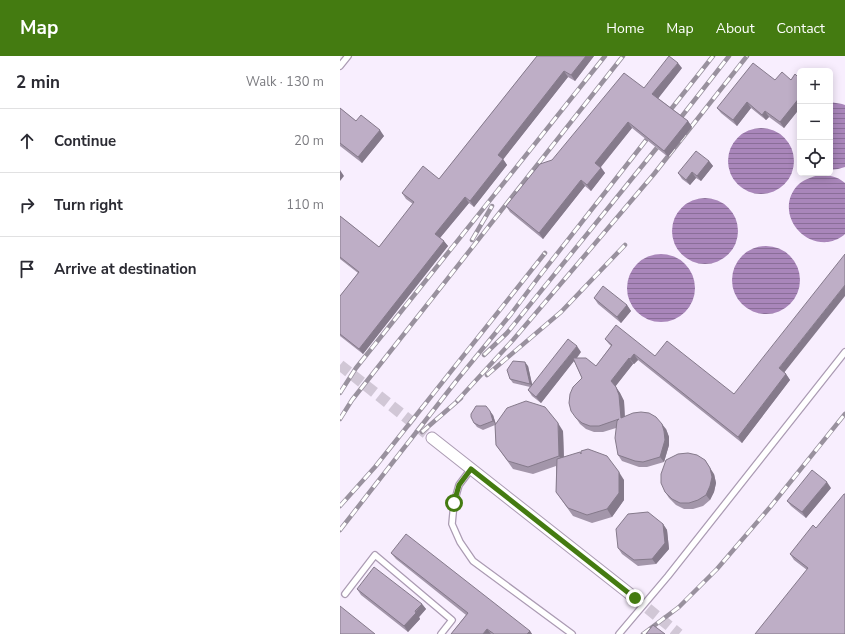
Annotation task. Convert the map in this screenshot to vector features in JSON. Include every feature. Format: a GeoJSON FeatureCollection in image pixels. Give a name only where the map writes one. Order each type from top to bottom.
{"type":"FeatureCollection","features":[{"type":"Feature","properties":{"kind":"street"},"geometry":{"type":"LineString","coordinates":[[432,438],[635,598]]}},
{"type":"Feature","properties":{"kind":"lane"},"geometry":{"type":"LineString","coordinates":[[340,66],[348,56]]}},
{"type":"Feature","properties":{"kind":"lane"},"geometry":{"type":"LineString","coordinates":[[619,634],[668,576],[845,352]]}},
{"type":"Feature","properties":{"kind":"lane"},"geometry":{"type":"LineString","coordinates":[[471,469],[459,485],[454,503],[452,524],[460,542],[473,561],[572,634]]}},
{"type":"Feature","properties":{"kind":"lane"},"geometry":{"type":"LineString","coordinates":[[345,594],[375,555],[452,620],[441,634]]}},
{"type":"Feature","properties":{"kind":"shaded area"},"geometry":{"type":"Polygon","coordinates":[[[833,102],[845,105],[845,167],[833,170],[833,102]]]}},
{"type":"Feature","properties":{"kind":"shaded area"},"geometry":{"type":"Polygon","coordinates":[[[754,128],[768,128],[780,133],[789,142],[794,154],[792,174],[785,185],[768,194],[754,194],[742,189],[733,180],[728,168],[728,154],[733,142],[742,133],[754,128]]]}},
{"type":"Feature","properties":{"kind":"shaded area"},"geometry":{"type":"Polygon","coordinates":[[[816,176],[833,176],[845,183],[845,234],[842,237],[828,242],[817,241],[807,237],[799,231],[793,223],[789,213],[789,203],[792,193],[799,184],[806,179],[816,176]]]}},
{"type":"Feature","properties":{"kind":"shaded area"},"geometry":{"type":"Polygon","coordinates":[[[698,198],[712,198],[724,203],[733,212],[738,224],[736,244],[729,255],[712,264],[698,264],[686,259],[677,250],[672,238],[672,224],[677,212],[686,203],[698,198]]]}},
{"type":"Feature","properties":{"kind":"shaded area"},"geometry":{"type":"Polygon","coordinates":[[[766,246],[779,249],[790,256],[797,267],[800,280],[797,293],[790,304],[779,311],[766,314],[753,311],[742,304],[735,293],[732,280],[735,267],[742,256],[753,249],[766,246]]]}},
{"type":"Feature","properties":{"kind":"shaded area"},"geometry":{"type":"Polygon","coordinates":[[[661,254],[674,257],[685,264],[692,275],[695,288],[692,301],[685,312],[674,319],[661,322],[648,319],[637,312],[630,301],[627,288],[630,275],[637,264],[648,257],[661,254]]]}},
{"type":"Feature","properties":{"kind":"building"},"geometry":{"type":"Polygon","coordinates":[[[537,56],[586,56],[571,75],[564,71],[498,155],[503,159],[470,201],[465,197],[435,234],[444,241],[359,349],[340,334],[340,296],[359,272],[340,257],[340,216],[379,247],[414,202],[402,193],[423,166],[439,179],[537,56]]]}},
{"type":"Feature","properties":{"kind":"building"},"geometry":{"type":"Polygon","coordinates":[[[669,56],[678,63],[652,94],[688,121],[664,151],[628,122],[595,163],[601,168],[587,185],[581,180],[539,233],[506,206],[540,164],[552,160],[624,73],[644,88],[669,56]]]}},
{"type":"Feature","properties":{"kind":"building"},"geometry":{"type":"Polygon","coordinates":[[[753,63],[775,80],[782,72],[791,80],[795,74],[797,76],[797,101],[780,122],[765,111],[762,115],[747,102],[733,120],[717,108],[753,63]]]}},
{"type":"Feature","properties":{"kind":"building"},"geometry":{"type":"Polygon","coordinates":[[[340,108],[356,121],[361,115],[380,130],[358,157],[340,143],[340,108]]]}},
{"type":"Feature","properties":{"kind":"building"},"geometry":{"type":"Polygon","coordinates":[[[696,151],[709,161],[697,176],[692,172],[686,180],[678,173],[696,151]]]}},
{"type":"Feature","properties":{"kind":"building"},"geometry":{"type":"Polygon","coordinates":[[[845,254],[845,285],[779,368],[786,374],[738,437],[634,354],[630,359],[629,358],[611,381],[616,387],[619,395],[621,418],[633,413],[649,413],[656,417],[662,424],[665,440],[660,457],[643,462],[618,455],[615,438],[617,421],[619,419],[599,426],[590,426],[582,423],[571,411],[569,403],[570,394],[573,387],[582,378],[573,358],[586,358],[596,366],[612,345],[605,339],[616,325],[655,356],[667,341],[734,394],[845,254]]]}},
{"type":"Feature","properties":{"kind":"building"},"geometry":{"type":"Polygon","coordinates":[[[603,286],[627,305],[617,317],[594,298],[603,286]]]}},
{"type":"Feature","properties":{"kind":"building"},"geometry":{"type":"Polygon","coordinates":[[[568,339],[577,346],[536,397],[528,390],[568,339]]]}},
{"type":"Feature","properties":{"kind":"building"},"geometry":{"type":"Polygon","coordinates":[[[513,361],[525,362],[530,384],[510,379],[507,370],[513,361]]]}},
{"type":"Feature","properties":{"kind":"building"},"geometry":{"type":"Polygon","coordinates":[[[526,401],[545,407],[558,423],[559,456],[528,467],[508,461],[496,445],[495,425],[507,408],[526,401]]]}},
{"type":"Feature","properties":{"kind":"building"},"geometry":{"type":"Polygon","coordinates":[[[476,406],[486,406],[490,411],[493,421],[480,426],[474,423],[471,414],[476,406]]]}},
{"type":"Feature","properties":{"kind":"building"},"geometry":{"type":"Polygon","coordinates":[[[588,449],[607,456],[619,472],[619,493],[607,509],[587,515],[568,508],[556,492],[557,459],[580,452],[581,454],[581,451],[588,449]]]}},
{"type":"Feature","properties":{"kind":"building"},"geometry":{"type":"Polygon","coordinates":[[[688,453],[697,455],[705,460],[710,468],[712,477],[706,495],[689,503],[680,503],[672,499],[665,492],[661,483],[661,474],[666,460],[678,454],[688,453]]]}},
{"type":"Feature","properties":{"kind":"building"},"geometry":{"type":"Polygon","coordinates":[[[812,470],[827,482],[802,512],[787,501],[812,470]]]}},
{"type":"Feature","properties":{"kind":"building"},"geometry":{"type":"Polygon","coordinates":[[[844,494],[845,634],[755,634],[808,568],[790,554],[813,525],[816,528],[844,494]]]}},
{"type":"Feature","properties":{"kind":"building"},"geometry":{"type":"Polygon","coordinates":[[[648,512],[663,524],[665,543],[652,559],[634,560],[618,548],[616,529],[628,514],[648,512]]]}},
{"type":"Feature","properties":{"kind":"building"},"geometry":{"type":"Polygon","coordinates":[[[406,534],[530,631],[527,634],[494,634],[487,629],[483,634],[451,634],[468,613],[391,553],[406,534]]]}},
{"type":"Feature","properties":{"kind":"building"},"geometry":{"type":"Polygon","coordinates":[[[374,567],[422,604],[404,626],[357,589],[374,567]]]}},
{"type":"Feature","properties":{"kind":"building"},"geometry":{"type":"Polygon","coordinates":[[[340,606],[375,634],[340,634],[340,606]]]}},
{"type":"Feature","properties":{"kind":"building"},"geometry":{"type":"Polygon","coordinates":[[[653,625],[665,634],[646,634],[653,625]]]}},
{"type":"Feature","properties":{"kind":"tunnel"},"geometry":{"type":"LineString","coordinates":[[340,365],[432,438]]}},
{"type":"Feature","properties":{"kind":"tunnel"},"geometry":{"type":"LineString","coordinates":[[635,598],[679,634]]}},
{"type":"Feature","properties":{"kind":"railway"},"geometry":{"type":"LineString","coordinates":[[340,393],[356,368],[605,56]]}},
{"type":"Feature","properties":{"kind":"railway"},"geometry":{"type":"LineString","coordinates":[[340,419],[352,400],[623,56]]}},
{"type":"Feature","properties":{"kind":"railway"},"geometry":{"type":"LineString","coordinates":[[664,118],[713,56]]}},
{"type":"Feature","properties":{"kind":"railway"},"geometry":{"type":"LineString","coordinates":[[675,125],[729,56]]}},
{"type":"Feature","properties":{"kind":"railway"},"geometry":{"type":"LineString","coordinates":[[457,401],[513,340],[654,174],[747,56]]}},
{"type":"Feature","properties":{"kind":"railway"},"geometry":{"type":"LineString","coordinates":[[340,530],[654,130]]}},
{"type":"Feature","properties":{"kind":"railway"},"geometry":{"type":"LineString","coordinates":[[484,355],[507,333],[664,139]]}},
{"type":"Feature","properties":{"kind":"railway"},"geometry":{"type":"LineString","coordinates":[[472,240],[492,206]]}},
{"type":"Feature","properties":{"kind":"railway"},"geometry":{"type":"LineString","coordinates":[[487,375],[561,312],[625,245]]}},
{"type":"Feature","properties":{"kind":"railway"},"geometry":{"type":"LineString","coordinates":[[340,506],[375,467],[545,253]]}},
{"type":"Feature","properties":{"kind":"railway"},"geometry":{"type":"LineString","coordinates":[[422,432],[461,398]]}},
{"type":"Feature","properties":{"kind":"railway"},"geometry":{"type":"LineString","coordinates":[[643,634],[679,607],[717,569],[771,506],[845,414]]}},
{"type":"Feature","properties":{"kind":"route"},"geometry":{"type":"LineString","coordinates":[[454,503],[459,485],[471,469],[635,598]]}}]}
